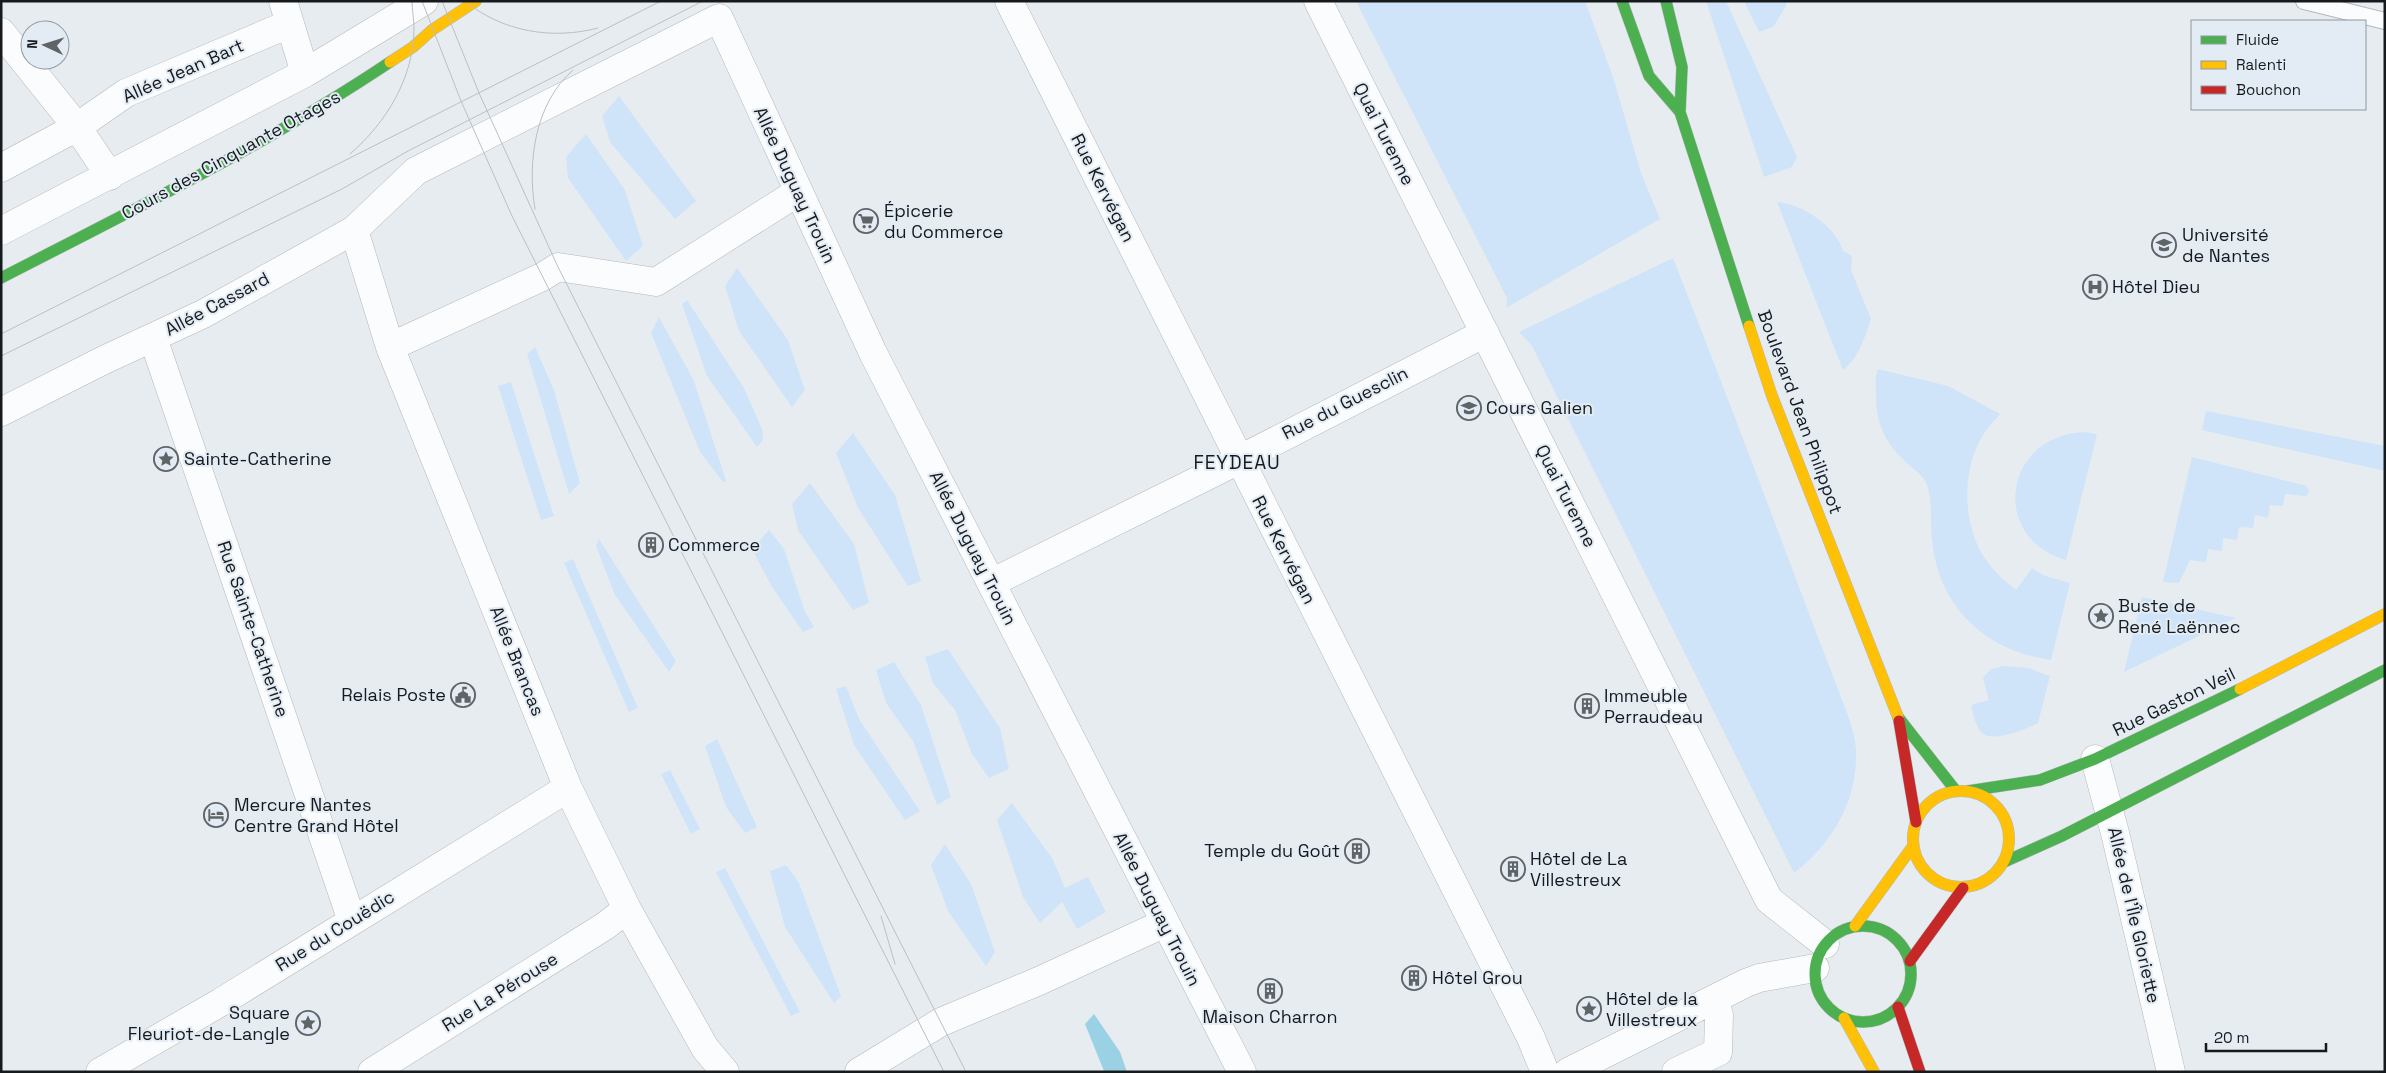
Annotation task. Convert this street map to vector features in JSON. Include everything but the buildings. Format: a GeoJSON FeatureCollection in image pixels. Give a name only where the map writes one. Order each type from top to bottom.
{"type":"FeatureCollection","features":[{"type":"Feature","properties":{"kind":"main road","name":"Cours des Cinquante Otages"},"geometry":{"type":"LineString","coordinates":[[1,278],[244,152],[332,101],[413,47],[432,30],[476,1]]}},
{"type":"Feature","properties":{"kind":"main road","name":"Boulevard Jean Philippot"},"geometry":{"type":"LineString","coordinates":[[1622,1],[1650,76],[1680,112]]}},
{"type":"Feature","properties":{"kind":"main road","name":"Boulevard Jean Philippot"},"geometry":{"type":"LineString","coordinates":[[1666,1],[1682,67],[1680,112],[1772,396],[1899,720],[1916,822]]}},
{"type":"Feature","properties":{"kind":"main road","name":"Rue Gaston Veil"},"geometry":{"type":"LineString","coordinates":[[1968,791],[2040,780],[2095,759],[2279,670],[2385,614]]}},
{"type":"Feature","properties":{"kind":"main road"},"geometry":{"type":"LineString","coordinates":[[2004,862],[2010,843],[2009,830],[1997,806],[1987,798],[1968,791],[1956,791],[1932,801],[1922,810],[1916,822],[1913,846],[1919,863],[1930,877],[1946,885],[1963,888],[1987,880],[2004,862],[2109,812],[2385,670]]}},
{"type":"Feature","properties":{"kind":"main road","name":"Boulevard Jean Philippot"},"geometry":{"type":"LineString","coordinates":[[1899,720],[1956,791]]}},
{"type":"Feature","properties":{"kind":"main road"},"geometry":{"type":"LineString","coordinates":[[1855,926],[1913,846]]}},
{"type":"Feature","properties":{"kind":"main road"},"geometry":{"type":"LineString","coordinates":[[1910,961],[1963,888]]}},
{"type":"Feature","properties":{"kind":"main road"},"geometry":{"type":"LineString","coordinates":[[1855,926],[1879,928],[1893,935],[1903,947],[1910,961],[1911,982],[1898,1007],[1886,1016],[1873,1021],[1858,1022],[1844,1018],[1833,1011],[1820,995],[1815,982],[1820,956],[1838,932],[1855,926]]}},
{"type":"Feature","properties":{"kind":"main road"},"geometry":{"type":"LineString","coordinates":[[1898,1007],[1920,1072]]}},
{"type":"Feature","properties":{"kind":"main road"},"geometry":{"type":"LineString","coordinates":[[1844,1018],[1874,1072]]}},
{"type":"Feature","properties":{"kind":"street","name":"Cours des Cinquante Otages"},"geometry":{"type":"LineString","coordinates":[[1,231],[110,176],[304,73],[424,1]]}},
{"type":"Feature","properties":{"kind":"street","name":"Rue Kervégan"},"geometry":{"type":"LineString","coordinates":[[1009,1],[1531,1038],[1545,1072]]}},
{"type":"Feature","properties":{"kind":"street","name":"Quai Turenne"},"geometry":{"type":"LineString","coordinates":[[1318,1],[1769,900],[1820,956]]}},
{"type":"Feature","properties":{"kind":"street"},"geometry":{"type":"LineString","coordinates":[[286,13],[304,73]]}},
{"type":"Feature","properties":{"kind":"street","name":"Allée Jean Bart"},"geometry":{"type":"LineString","coordinates":[[1,168],[77,127],[126,93],[286,13]]}},
{"type":"Feature","properties":{"kind":"street","name":"Allée Cassard"},"geometry":{"type":"LineString","coordinates":[[1,412],[203,314],[354,230],[416,171],[719,18]]}},
{"type":"Feature","properties":{"kind":"street","name":"Allée Duguay Trouin"},"geometry":{"type":"LineString","coordinates":[[719,18],[873,354],[1242,1072]]}},
{"type":"Feature","properties":{"kind":"street"},"geometry":{"type":"LineString","coordinates":[[1,32],[77,127],[110,176]]}},
{"type":"Feature","properties":{"kind":"street"},"geometry":{"type":"LineString","coordinates":[[390,347],[534,281],[558,267],[656,282],[798,192]]}},
{"type":"Feature","properties":{"kind":"street","name":"Allée Brancas"},"geometry":{"type":"LineString","coordinates":[[354,230],[390,347],[568,788],[626,909],[705,1048],[725,1071]]}},
{"type":"Feature","properties":{"kind":"street","name":"Rue du Guesclin"},"geometry":{"type":"LineString","coordinates":[[991,583],[1485,333]]}},
{"type":"Feature","properties":{"kind":"street","name":"Rue Sainte-Catherine"},"geometry":{"type":"LineString","coordinates":[[153,338],[352,921]]}},
{"type":"Feature","properties":{"kind":"street","name":"Allée de l'Île Gloriette"},"geometry":{"type":"LineString","coordinates":[[2095,759],[2171,1072]]}},
{"type":"Feature","properties":{"kind":"street","name":"Rue du Couëdic"},"geometry":{"type":"LineString","coordinates":[[100,1072],[222,1002],[568,788]]}},
{"type":"Feature","properties":{"kind":"street","name":"Rue La Pérouse"},"geometry":{"type":"LineString","coordinates":[[372,1072],[605,926],[626,909]]}},
{"type":"Feature","properties":{"kind":"street"},"geometry":{"type":"LineString","coordinates":[[859,1072],[941,1022],[1039,981],[1165,922]]}},
{"type":"Feature","properties":{"kind":"street"},"geometry":{"type":"LineString","coordinates":[[1568,1072],[1759,978],[1820,956]]}},
{"type":"Feature","properties":{"kind":"street"},"geometry":{"type":"LineString","coordinates":[[1676,1072],[1718,1052],[1719,1015],[1714,999]]}},
{"type":"Feature","properties":{"kind":"lane"},"geometry":{"type":"LineString","coordinates":[[2304,1],[2385,21]]}},
{"type":"Feature","properties":{"kind":"shaded area"},"geometry":{"type":"Polygon","coordinates":[[[1356,1],[1585,1],[1613,77],[1641,173],[1660,219],[1506,308],[1507,298],[1356,1]]]}},
{"type":"Feature","properties":{"kind":"shaded area"},"geometry":{"type":"Polygon","coordinates":[[[1706,1],[1726,1],[1797,157],[1792,167],[1764,177],[1706,1]]]}},
{"type":"Feature","properties":{"kind":"shaded area"},"geometry":{"type":"Polygon","coordinates":[[[1744,1],[1786,1],[1786,6],[1773,27],[1759,32],[1744,1]]]}},
{"type":"Feature","properties":{"kind":"shaded area"},"geometry":{"type":"Polygon","coordinates":[[[619,96],[696,201],[675,219],[610,142],[602,116],[619,96]]]}},
{"type":"Feature","properties":{"kind":"shaded area"},"geometry":{"type":"Polygon","coordinates":[[[586,134],[625,190],[643,246],[626,261],[568,178],[566,157],[586,134]]]}},
{"type":"Feature","properties":{"kind":"shaded area"},"geometry":{"type":"Polygon","coordinates":[[[1777,202],[1797,207],[1817,218],[1833,233],[1843,251],[1852,256],[1851,270],[1871,319],[1864,340],[1854,359],[1843,370],[1777,202]]]}},
{"type":"Feature","properties":{"kind":"shaded area"},"geometry":{"type":"Polygon","coordinates":[[[1673,258],[1854,735],[1856,768],[1848,803],[1831,834],[1808,861],[1794,873],[1532,346],[1519,332],[1673,258]]]}},
{"type":"Feature","properties":{"kind":"shaded area"},"geometry":{"type":"Polygon","coordinates":[[[737,268],[788,340],[805,390],[792,407],[739,331],[725,286],[737,268]]]}},
{"type":"Feature","properties":{"kind":"shaded area"},"geometry":{"type":"Polygon","coordinates":[[[687,300],[744,388],[763,431],[762,441],[757,447],[707,376],[682,304],[687,300]]]}},
{"type":"Feature","properties":{"kind":"shaded area"},"geometry":{"type":"Polygon","coordinates":[[[659,317],[694,381],[726,481],[723,482],[700,452],[651,333],[659,317]]]}},
{"type":"Feature","properties":{"kind":"shaded area"},"geometry":{"type":"Polygon","coordinates":[[[535,347],[554,390],[580,483],[569,494],[527,354],[535,347]]]}},
{"type":"Feature","properties":{"kind":"shaded area"},"geometry":{"type":"Polygon","coordinates":[[[1878,369],[1948,386],[2000,414],[1983,435],[1971,465],[1967,498],[1972,531],[1986,560],[2016,590],[2032,568],[2045,576],[2070,583],[2051,660],[2028,655],[2006,647],[1987,636],[1970,622],[1956,606],[1944,587],[1936,565],[1932,541],[1928,487],[1921,476],[1893,448],[1884,434],[1878,418],[1876,379],[1878,369]]]}},
{"type":"Feature","properties":{"kind":"shaded area"},"geometry":{"type":"Polygon","coordinates":[[[511,382],[554,516],[541,520],[498,386],[511,382]]]}},
{"type":"Feature","properties":{"kind":"shaded area"},"geometry":{"type":"Polygon","coordinates":[[[2206,411],[2385,446],[2385,471],[2202,430],[2206,411]]]}},
{"type":"Feature","properties":{"kind":"shaded area"},"geometry":{"type":"Polygon","coordinates":[[[2085,432],[2097,434],[2066,560],[2041,548],[2025,531],[2017,511],[2016,489],[2023,468],[2037,450],[2057,437],[2085,432]]]}},
{"type":"Feature","properties":{"kind":"shaded area"},"geometry":{"type":"Polygon","coordinates":[[[853,433],[895,495],[921,581],[908,586],[858,508],[836,453],[853,433]]]}},
{"type":"Feature","properties":{"kind":"shaded area"},"geometry":{"type":"Polygon","coordinates":[[[2192,457],[2307,486],[2309,490],[2305,496],[2285,494],[2283,506],[2270,505],[2268,518],[2255,515],[2253,528],[2239,527],[2237,540],[2223,538],[2222,551],[2208,549],[2206,562],[2190,560],[2179,583],[2163,582],[2192,457]]]}},
{"type":"Feature","properties":{"kind":"shaded area"},"geometry":{"type":"Polygon","coordinates":[[[810,483],[854,544],[869,603],[853,610],[798,530],[792,504],[810,483]]]}},
{"type":"Feature","properties":{"kind":"shaded area"},"geometry":{"type":"Polygon","coordinates":[[[769,530],[784,549],[805,612],[814,627],[803,632],[772,587],[752,549],[769,530]]]}},
{"type":"Feature","properties":{"kind":"shaded area"},"geometry":{"type":"Polygon","coordinates":[[[599,539],[676,661],[669,672],[615,595],[596,546],[599,539]]]}},
{"type":"Feature","properties":{"kind":"shaded area"},"geometry":{"type":"Polygon","coordinates":[[[573,559],[638,708],[629,712],[564,563],[573,559]]]}},
{"type":"Feature","properties":{"kind":"shaded area"},"geometry":{"type":"Polygon","coordinates":[[[2142,597],[2236,618],[2124,672],[2142,597]]]}},
{"type":"Feature","properties":{"kind":"shaded area"},"geometry":{"type":"Polygon","coordinates":[[[948,649],[1000,728],[1009,769],[989,778],[972,754],[955,710],[933,683],[925,657],[948,649]]]}},
{"type":"Feature","properties":{"kind":"shaded area"},"geometry":{"type":"Polygon","coordinates":[[[894,662],[921,705],[951,797],[937,805],[913,741],[886,703],[876,670],[894,662]]]}},
{"type":"Feature","properties":{"kind":"shaded area"},"geometry":{"type":"Polygon","coordinates":[[[2004,666],[2028,668],[2050,676],[2038,723],[2011,734],[1989,736],[1979,729],[1971,705],[1989,700],[1983,678],[1991,669],[2004,666]]]}},
{"type":"Feature","properties":{"kind":"shaded area"},"geometry":{"type":"Polygon","coordinates":[[[846,686],[859,719],[920,811],[905,820],[854,745],[836,689],[846,686]]]}},
{"type":"Feature","properties":{"kind":"shaded area"},"geometry":{"type":"Polygon","coordinates":[[[717,739],[757,827],[745,833],[726,807],[705,746],[717,739]]]}},
{"type":"Feature","properties":{"kind":"shaded area"},"geometry":{"type":"Polygon","coordinates":[[[670,770],[700,829],[691,834],[661,774],[670,770]]]}},
{"type":"Feature","properties":{"kind":"shaded area"},"geometry":{"type":"Polygon","coordinates":[[[1012,803],[1052,858],[1065,888],[1088,877],[1106,912],[1077,929],[1062,902],[1040,923],[1023,897],[997,820],[1012,803]]]}},
{"type":"Feature","properties":{"kind":"shaded area"},"geometry":{"type":"Polygon","coordinates":[[[945,844],[971,884],[995,952],[986,966],[948,911],[931,865],[945,844]]]}},
{"type":"Feature","properties":{"kind":"shaded area"},"geometry":{"type":"Polygon","coordinates":[[[786,865],[799,883],[841,996],[834,1003],[785,927],[770,871],[786,865]]]}},
{"type":"Feature","properties":{"kind":"shaded area"},"geometry":{"type":"Polygon","coordinates":[[[725,868],[800,1012],[791,1016],[716,872],[725,868]]]}},
{"type":"Feature","properties":{"kind":"shaded area"},"geometry":{"type":"Polygon","coordinates":[[[1094,1014],[1120,1052],[1127,1072],[1104,1071],[1085,1024],[1094,1014]]]}},
{"type":"Feature","properties":{"kind":"tram line"},"geometry":{"type":"LineString","coordinates":[[350,154],[376,128],[387,113],[404,81],[413,46],[412,1]]}},
{"type":"Feature","properties":{"kind":"tram line"},"geometry":{"type":"LineString","coordinates":[[422,1],[461,101],[512,216],[944,1072]]}},
{"type":"Feature","properties":{"kind":"tram line"},"geometry":{"type":"LineString","coordinates":[[442,1],[479,93],[558,267],[966,1072]]}},
{"type":"Feature","properties":{"kind":"tram line"},"geometry":{"type":"LineString","coordinates":[[465,1],[479,12],[495,20],[528,31],[563,33],[581,32],[598,28]]}},
{"type":"Feature","properties":{"kind":"tram line"},"geometry":{"type":"LineString","coordinates":[[1,334],[661,1]]}},
{"type":"Feature","properties":{"kind":"tram line"},"geometry":{"type":"LineString","coordinates":[[1,356],[342,189],[408,151],[703,1]]}},
{"type":"Feature","properties":{"kind":"tram line"},"geometry":{"type":"LineString","coordinates":[[535,209],[532,172],[537,134],[542,116],[550,99],[573,70]]}},
{"type":"Feature","properties":{"kind":"tram line"},"geometry":{"type":"LineString","coordinates":[[881,916],[895,964]]}},
{"type":"Feature","properties":{"kind":"traffic: fast"},"geometry":{"type":"LineString","coordinates":[[1622,1],[1649,76],[1680,112]]}},
{"type":"Feature","properties":{"kind":"traffic: fast"},"geometry":{"type":"LineString","coordinates":[[1666,1],[1682,67],[1680,112],[1749,326]]}},
{"type":"Feature","properties":{"kind":"traffic: fast"},"geometry":{"type":"LineString","coordinates":[[1,278],[247,149],[390,62]]}},
{"type":"Feature","properties":{"kind":"traffic: fast"},"geometry":{"type":"LineString","coordinates":[[2004,862],[2062,836],[2385,670]]}},
{"type":"Feature","properties":{"kind":"traffic: fast"},"geometry":{"type":"LineString","coordinates":[[1968,791],[2040,780],[2095,759],[2240,689]]}},
{"type":"Feature","properties":{"kind":"traffic: fast"},"geometry":{"type":"LineString","coordinates":[[1898,717],[1956,791]]}},
{"type":"Feature","properties":{"kind":"traffic: fast"},"geometry":{"type":"LineString","coordinates":[[1863,926],[1881,929],[1897,940],[1908,956],[1911,974],[1908,992],[1897,1008],[1881,1019],[1863,1022],[1845,1019],[1829,1008],[1818,992],[1815,974],[1818,956],[1829,940],[1845,929],[1863,926]]}},
{"type":"Feature","properties":{"kind":"traffic: slow"},"geometry":{"type":"LineString","coordinates":[[390,62],[413,47],[432,30],[476,1]]}},
{"type":"Feature","properties":{"kind":"traffic: slow"},"geometry":{"type":"LineString","coordinates":[[1749,326],[1772,396],[1898,717]]}},
{"type":"Feature","properties":{"kind":"traffic: slow"},"geometry":{"type":"LineString","coordinates":[[2240,689],[2385,614]]}},
{"type":"Feature","properties":{"kind":"traffic: slow"},"geometry":{"type":"LineString","coordinates":[[1961,791],[1980,794],[1995,805],[2006,820],[2009,839],[2006,858],[1995,873],[1980,884],[1961,887],[1942,884],[1927,873],[1916,858],[1913,839],[1916,820],[1927,805],[1942,794],[1961,791]]}},
{"type":"Feature","properties":{"kind":"traffic: slow"},"geometry":{"type":"LineString","coordinates":[[1855,926],[1913,846]]}},
{"type":"Feature","properties":{"kind":"traffic: slow"},"geometry":{"type":"LineString","coordinates":[[1844,1018],[1874,1072]]}},
{"type":"Feature","properties":{"kind":"traffic: jam"},"geometry":{"type":"LineString","coordinates":[[1899,721],[1916,822]]}},
{"type":"Feature","properties":{"kind":"traffic: jam"},"geometry":{"type":"LineString","coordinates":[[1910,961],[1963,888]]}},
{"type":"Feature","properties":{"kind":"traffic: jam"},"geometry":{"type":"LineString","coordinates":[[1898,1007],[1920,1072]]}},
{"type":"Feature","properties":{"kind":"place","name":"Épicerie du Commerce"},"geometry":{"type":"Point","coordinates":[866,221]}},
{"type":"Feature","properties":{"kind":"place","name":"Université de Nantes"},"geometry":{"type":"Point","coordinates":[2164,245]}},
{"type":"Feature","properties":{"kind":"place","name":"Hôtel Dieu"},"geometry":{"type":"Point","coordinates":[2095,287]}},
{"type":"Feature","properties":{"kind":"place","name":"Cours Galien"},"geometry":{"type":"Point","coordinates":[1469,408]}},
{"type":"Feature","properties":{"kind":"place","name":"Sainte-Catherine"},"geometry":{"type":"Point","coordinates":[166,459]}},
{"type":"Feature","properties":{"kind":"place","name":"Commerce"},"geometry":{"type":"Point","coordinates":[651,545]}},
{"type":"Feature","properties":{"kind":"place","name":"Buste de René Laënnec"},"geometry":{"type":"Point","coordinates":[2101,616]}},
{"type":"Feature","properties":{"kind":"place","name":"Relais Poste"},"geometry":{"type":"Point","coordinates":[463,695]}},
{"type":"Feature","properties":{"kind":"place","name":"Immeuble Perraudeau"},"geometry":{"type":"Point","coordinates":[1587,706]}},
{"type":"Feature","properties":{"kind":"place","name":"Mercure Nantes Centre Grand Hôtel"},"geometry":{"type":"Point","coordinates":[216,815]}},
{"type":"Feature","properties":{"kind":"place","name":"Temple du Goût"},"geometry":{"type":"Point","coordinates":[1357,851]}},
{"type":"Feature","properties":{"kind":"place","name":"Hôtel de La Villestreux"},"geometry":{"type":"Point","coordinates":[1513,869]}},
{"type":"Feature","properties":{"kind":"place","name":"Hôtel Grou"},"geometry":{"type":"Point","coordinates":[1414,978]}},
{"type":"Feature","properties":{"kind":"place","name":"Maison Charron"},"geometry":{"type":"Point","coordinates":[1270,991]}},
{"type":"Feature","properties":{"kind":"place","name":"Hôtel de la Villestreux"},"geometry":{"type":"Point","coordinates":[1589,1009]}},
{"type":"Feature","properties":{"kind":"place","name":"Square Fleuriot-de-Langle"},"geometry":{"type":"Point","coordinates":[308,1023]}},
{"type":"Feature","properties":{"kind":"district","name":"FEYDEAU"},"geometry":{"type":"Point","coordinates":[1237,462]}}]}
